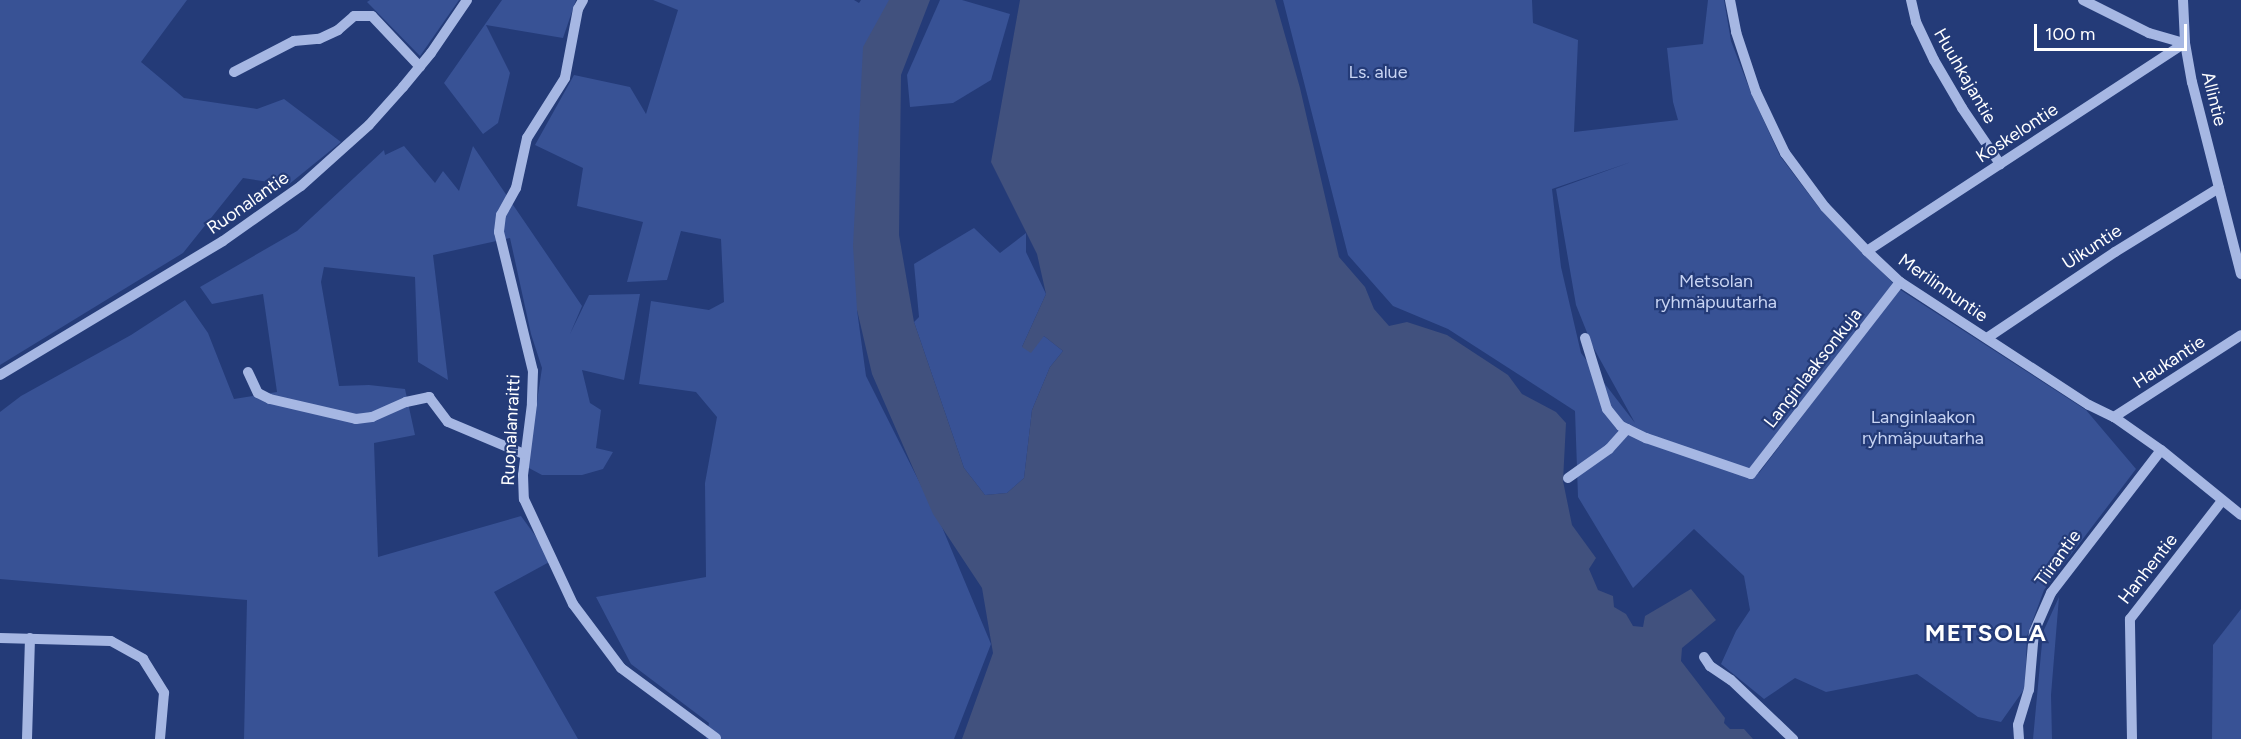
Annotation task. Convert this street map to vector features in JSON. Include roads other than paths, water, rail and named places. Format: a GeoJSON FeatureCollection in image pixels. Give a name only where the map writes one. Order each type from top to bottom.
{"type":"FeatureCollection","features":[{"type":"Feature","properties":{"kind":"street","name":"Ruonalantie"},"geometry":{"type":"LineString","coordinates":[[0,375],[170,274],[273,208],[329,163],[369,125],[420,67],[467,0]]}},
{"type":"Feature","properties":{"kind":"street","name":"Ruonalanraitti"},"geometry":{"type":"LineString","coordinates":[[583,0],[578,9],[565,78],[527,138],[516,188],[501,215],[499,232],[533,371],[532,404],[524,454],[523,490],[528,512],[573,604],[621,668],[716,738]]}},
{"type":"Feature","properties":{"kind":"street","name":"Merilinnuntie"},"geometry":{"type":"LineString","coordinates":[[1730,0],[1736,32],[1756,92],[1785,153],[1825,207],[1867,251],[1900,282],[2089,405],[2115,417],[2161,450],[2241,515]]}},
{"type":"Feature","properties":{"kind":"street","name":"Huuhkajantie"},"geometry":{"type":"LineString","coordinates":[[1911,0],[1916,22],[1934,60],[1962,108],[2000,164]]}},
{"type":"Feature","properties":{"kind":"street"},"geometry":{"type":"LineString","coordinates":[[2083,0],[2149,33],[2185,44]]}},
{"type":"Feature","properties":{"kind":"street","name":"Allintie"},"geometry":{"type":"LineString","coordinates":[[2183,0],[2185,44],[2192,82],[2241,274]]}},
{"type":"Feature","properties":{"kind":"street"},"geometry":{"type":"LineString","coordinates":[[234,72],[294,41],[319,39],[338,30],[354,16],[372,16],[420,67]]}},
{"type":"Feature","properties":{"kind":"street","name":"Koskelontie"},"geometry":{"type":"LineString","coordinates":[[1867,251],[2185,44]]}},
{"type":"Feature","properties":{"kind":"street","name":"Uikuntie"},"geometry":{"type":"LineString","coordinates":[[1987,338],[2115,252],[2219,188]]}},
{"type":"Feature","properties":{"kind":"street","name":"Langinlaaksonkuja"},"geometry":{"type":"LineString","coordinates":[[1627,429],[1701,458],[1751,474],[1900,282]]}},
{"type":"Feature","properties":{"kind":"street","name":"Haukantie"},"geometry":{"type":"LineString","coordinates":[[2115,417],[2241,335]]}},
{"type":"Feature","properties":{"kind":"street"},"geometry":{"type":"LineString","coordinates":[[1568,478],[1609,449],[1627,429],[1621,426],[1607,409],[1585,338]]}},
{"type":"Feature","properties":{"kind":"street"},"geometry":{"type":"LineString","coordinates":[[248,372],[258,393],[270,399],[356,419],[372,417],[406,402],[429,397],[448,422],[524,454]]}},
{"type":"Feature","properties":{"kind":"street","name":"Tiirantie"},"geometry":{"type":"LineString","coordinates":[[2019,739],[2018,725],[2030,690],[2034,632],[2051,593],[2161,450]]}},
{"type":"Feature","properties":{"kind":"street","name":"Hanhentie"},"geometry":{"type":"LineString","coordinates":[[2132,739],[2130,619],[2222,501]]}},
{"type":"Feature","properties":{"kind":"street"},"geometry":{"type":"LineString","coordinates":[[0,638],[111,641],[143,659],[164,693],[160,739]]}},
{"type":"Feature","properties":{"kind":"street"},"geometry":{"type":"LineString","coordinates":[[27,739],[30,638]]}},
{"type":"Feature","properties":{"kind":"street"},"geometry":{"type":"LineString","coordinates":[[1704,657],[1710,666],[1731,680],[1793,739]]}},
{"type":"Feature","properties":{"kind":"district","name":"METSOLA"},"geometry":{"type":"Point","coordinates":[1986,633]}},
{"type":"Feature","properties":{"kind":"park label","name":"Ls. alue"},"geometry":{"type":"Point","coordinates":[1378,72]}},
{"type":"Feature","properties":{"kind":"park label","name":"Metsolan ryhmäpuutarha"},"geometry":{"type":"Point","coordinates":[1716,292]}},
{"type":"Feature","properties":{"kind":"park label","name":"Langinlaakon ryhmäpuutarha"},"geometry":{"type":"Point","coordinates":[1923,428]}}]}
